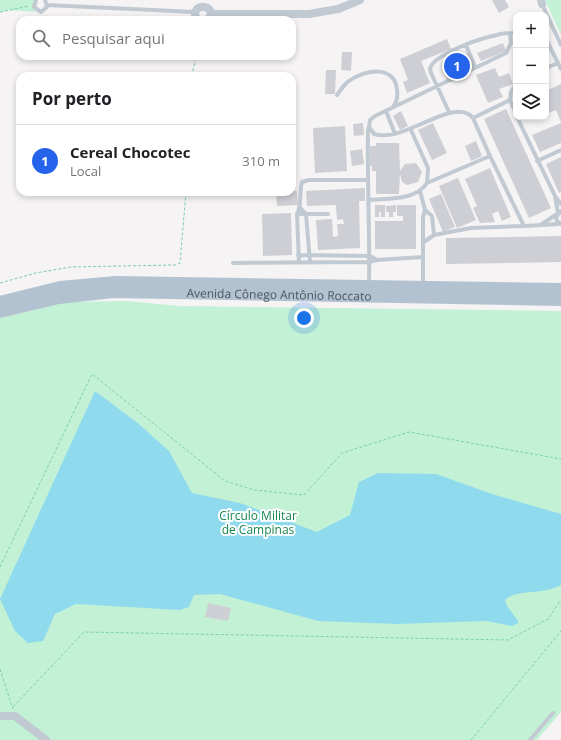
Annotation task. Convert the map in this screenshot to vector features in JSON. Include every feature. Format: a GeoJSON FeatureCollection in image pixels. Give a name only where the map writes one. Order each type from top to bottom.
{"type":"FeatureCollection","features":[{"type":"Feature","properties":{"kind":"main road","name":"Avenida Cônego Antônio Roccato"},"geometry":{"type":"LineString","coordinates":[[0,302],[60,287],[116,282],[561,288]]}},
{"type":"Feature","properties":{"kind":"main road","name":"Avenida Cônego Antônio Roccato"},"geometry":{"type":"LineString","coordinates":[[0,312],[59,298],[113,292],[561,300]]}},
{"type":"Feature","properties":{"kind":"street"},"geometry":{"type":"LineString","coordinates":[[242,16],[309,14],[338,9],[360,0]]}},
{"type":"Feature","properties":{"kind":"street"},"geometry":{"type":"LineString","coordinates":[[196,16],[195,12],[197,7],[204,5],[209,7],[209,16]]}},
{"type":"Feature","properties":{"kind":"street"},"geometry":{"type":"LineString","coordinates":[[0,716],[15,716],[46,740]]}},
{"type":"Feature","properties":{"kind":"lane"},"geometry":{"type":"LineString","coordinates":[[36,0],[34,5],[37,11],[41,12],[46,9],[47,5],[45,0]]}},
{"type":"Feature","properties":{"kind":"lane"},"geometry":{"type":"LineString","coordinates":[[541,1],[561,45]]}},
{"type":"Feature","properties":{"kind":"lane"},"geometry":{"type":"LineString","coordinates":[[47,5],[195,12]]}},
{"type":"Feature","properties":{"kind":"lane"},"geometry":{"type":"LineString","coordinates":[[369,286],[370,256],[367,180],[369,127],[372,117],[437,85],[506,53],[511,43],[510,33],[497,35],[466,45],[441,56],[431,64],[431,73],[437,85],[449,112]]}},
{"type":"Feature","properties":{"kind":"lane"},"geometry":{"type":"LineString","coordinates":[[466,45],[475,67]]}},
{"type":"Feature","properties":{"kind":"lane"},"geometry":{"type":"LineString","coordinates":[[549,45],[561,69]]}},
{"type":"Feature","properties":{"kind":"lane"},"geometry":{"type":"LineString","coordinates":[[549,67],[558,63]]}},
{"type":"Feature","properties":{"kind":"lane"},"geometry":{"type":"LineString","coordinates":[[337,95],[351,79],[368,73],[384,72],[390,74],[396,84],[397,97],[392,108]]}},
{"type":"Feature","properties":{"kind":"lane"},"geometry":{"type":"LineString","coordinates":[[513,89],[510,100],[513,107]]}},
{"type":"Feature","properties":{"kind":"lane"},"geometry":{"type":"LineString","coordinates":[[474,118],[510,100]]}},
{"type":"Feature","properties":{"kind":"lane"},"geometry":{"type":"LineString","coordinates":[[369,127],[372,132],[378,135],[395,134],[411,130],[449,112],[464,110],[469,113],[474,118],[490,156],[524,226]]}},
{"type":"Feature","properties":{"kind":"lane"},"geometry":{"type":"LineString","coordinates":[[386,111],[395,134]]}},
{"type":"Feature","properties":{"kind":"lane"},"geometry":{"type":"LineString","coordinates":[[519,120],[555,196],[561,204]]}},
{"type":"Feature","properties":{"kind":"lane"},"geometry":{"type":"LineString","coordinates":[[411,130],[428,168],[427,183]]}},
{"type":"Feature","properties":{"kind":"lane"},"geometry":{"type":"LineString","coordinates":[[538,160],[561,150]]}},
{"type":"Feature","properties":{"kind":"lane"},"geometry":{"type":"LineString","coordinates":[[368,200],[402,197],[420,191],[427,183],[490,156]]}},
{"type":"Feature","properties":{"kind":"lane"},"geometry":{"type":"LineString","coordinates":[[299,262],[297,214],[300,208],[300,187],[302,182],[306,180],[367,180]]}},
{"type":"Feature","properties":{"kind":"lane"},"geometry":{"type":"LineString","coordinates":[[420,191],[425,210],[432,216],[434,235]]}},
{"type":"Feature","properties":{"kind":"lane"},"geometry":{"type":"LineString","coordinates":[[555,196],[558,213],[556,219],[560,224]]}},
{"type":"Feature","properties":{"kind":"lane"},"geometry":{"type":"LineString","coordinates":[[300,208],[306,214],[310,262]]}},
{"type":"Feature","properties":{"kind":"lane"},"geometry":{"type":"LineString","coordinates":[[423,286],[424,242],[422,217],[425,210]]}},
{"type":"Feature","properties":{"kind":"lane"},"geometry":{"type":"LineString","coordinates":[[541,224],[558,213]]}},
{"type":"Feature","properties":{"kind":"lane"},"geometry":{"type":"LineString","coordinates":[[297,214],[328,214]]}},
{"type":"Feature","properties":{"kind":"lane"},"geometry":{"type":"LineString","coordinates":[[424,242],[434,235],[471,228],[560,224]]}},
{"type":"Feature","properties":{"kind":"lane"},"geometry":{"type":"LineString","coordinates":[[298,255],[370,256],[377,260]]}},
{"type":"Feature","properties":{"kind":"lane"},"geometry":{"type":"LineString","coordinates":[[233,263],[369,262],[377,260],[423,258]]}},
{"type":"Feature","properties":{"kind":"lane"},"geometry":{"type":"LineString","coordinates":[[530,740],[553,712]]}},
{"type":"Feature","properties":{"kind":"path"},"geometry":{"type":"LineString","coordinates":[[0,12],[34,5]]}},
{"type":"Feature","properties":{"kind":"path"},"geometry":{"type":"LineString","coordinates":[[193,72],[195,60]]}},
{"type":"Feature","properties":{"kind":"path"},"geometry":{"type":"LineString","coordinates":[[0,283],[36,273],[71,266],[175,265],[180,262],[186,196]]}},
{"type":"Feature","properties":{"kind":"path"},"geometry":{"type":"LineString","coordinates":[[0,567],[92,374],[225,481],[254,490],[304,495],[342,453],[409,432],[561,459]]}},
{"type":"Feature","properties":{"kind":"path"},"geometry":{"type":"LineString","coordinates":[[12,707],[84,632],[508,640],[548,619],[561,600]]}},
{"type":"Feature","properties":{"kind":"path"},"geometry":{"type":"LineString","coordinates":[[471,740],[561,631]]}},
{"type":"Feature","properties":{"kind":"path"},"geometry":{"type":"LineString","coordinates":[[0,669],[15,716]]}},
{"type":"Feature","properties":{"kind":"green space"},"geometry":{"type":"Polygon","coordinates":[[[0,0],[34,0],[33,7],[36,12],[8,10],[0,12],[0,0]]]}},
{"type":"Feature","properties":{"kind":"green space"},"geometry":{"type":"Polygon","coordinates":[[[545,0],[561,0],[561,35],[545,0]]]}},
{"type":"Feature","properties":{"kind":"green space","name":"Círculo Militar de Campinas"},"geometry":{"type":"Polygon","coordinates":[[[127,301],[179,306],[561,311],[561,712],[537,740],[0,740],[0,318],[66,302],[127,301]]]}},
{"type":"Feature","properties":{"kind":"water"},"geometry":{"type":"Polygon","coordinates":[[[95,391],[139,424],[169,451],[192,493],[240,503],[317,532],[350,515],[359,482],[378,473],[436,474],[492,494],[561,514],[561,585],[546,590],[516,594],[505,600],[507,606],[518,621],[518,623],[512,626],[486,621],[397,624],[318,621],[220,594],[194,595],[189,607],[180,610],[76,604],[55,614],[43,641],[28,643],[15,631],[0,599],[95,391]]]}},
{"type":"Feature","properties":{"kind":"building"},"geometry":{"type":"Polygon","coordinates":[[[492,0],[505,0],[509,7],[499,13],[492,0]]]}},
{"type":"Feature","properties":{"kind":"building"},"geometry":{"type":"Polygon","coordinates":[[[447,39],[451,49],[421,61],[430,83],[407,93],[403,82],[408,80],[400,59],[447,39]]]}},
{"type":"Feature","properties":{"kind":"building"},"geometry":{"type":"Polygon","coordinates":[[[503,43],[506,51],[481,61],[477,53],[503,43]]]}},
{"type":"Feature","properties":{"kind":"building"},"geometry":{"type":"Polygon","coordinates":[[[342,52],[352,52],[351,71],[341,70],[342,52]]]}},
{"type":"Feature","properties":{"kind":"building"},"geometry":{"type":"Polygon","coordinates":[[[468,53],[474,68],[447,79],[441,65],[468,53]]]}},
{"type":"Feature","properties":{"kind":"building"},"geometry":{"type":"Polygon","coordinates":[[[495,68],[499,77],[509,73],[513,84],[499,89],[503,97],[488,103],[476,75],[495,68]]]}},
{"type":"Feature","properties":{"kind":"building"},"geometry":{"type":"Polygon","coordinates":[[[326,70],[336,70],[335,94],[325,94],[326,70]]]}},
{"type":"Feature","properties":{"kind":"building"},"geometry":{"type":"Polygon","coordinates":[[[561,84],[561,122],[556,110],[549,113],[549,90],[561,84]]]}},
{"type":"Feature","properties":{"kind":"building"},"geometry":{"type":"Polygon","coordinates":[[[506,109],[551,208],[529,218],[484,119],[506,109]]]}},
{"type":"Feature","properties":{"kind":"building"},"geometry":{"type":"Polygon","coordinates":[[[401,111],[408,126],[400,130],[393,116],[401,111]]]}},
{"type":"Feature","properties":{"kind":"building"},"geometry":{"type":"Polygon","coordinates":[[[363,123],[364,135],[354,136],[353,124],[363,123]]]}},
{"type":"Feature","properties":{"kind":"building"},"geometry":{"type":"Polygon","coordinates":[[[433,123],[447,153],[432,160],[418,130],[433,123]]]}},
{"type":"Feature","properties":{"kind":"building"},"geometry":{"type":"Polygon","coordinates":[[[561,123],[561,143],[540,152],[532,135],[561,123]]]}},
{"type":"Feature","properties":{"kind":"building"},"geometry":{"type":"Polygon","coordinates":[[[345,126],[347,171],[315,173],[313,128],[345,126]]]}},
{"type":"Feature","properties":{"kind":"building"},"geometry":{"type":"Polygon","coordinates":[[[476,141],[482,156],[471,161],[465,146],[476,141]]]}},
{"type":"Feature","properties":{"kind":"building"},"geometry":{"type":"Polygon","coordinates":[[[376,143],[399,143],[400,171],[405,164],[416,163],[422,172],[418,182],[407,185],[402,182],[400,174],[399,194],[376,194],[376,171],[372,171],[372,166],[370,166],[370,146],[376,146],[376,143]]]}},
{"type":"Feature","properties":{"kind":"building"},"geometry":{"type":"Polygon","coordinates":[[[362,149],[364,164],[352,166],[350,151],[362,149]]]}},
{"type":"Feature","properties":{"kind":"building"},"geometry":{"type":"Polygon","coordinates":[[[561,157],[561,192],[559,193],[546,164],[561,157]]]}},
{"type":"Feature","properties":{"kind":"building"},"geometry":{"type":"Polygon","coordinates":[[[490,168],[511,217],[502,221],[498,211],[492,214],[495,222],[480,223],[473,208],[477,206],[465,179],[490,168]]]}},
{"type":"Feature","properties":{"kind":"building"},"geometry":{"type":"Polygon","coordinates":[[[458,178],[476,220],[457,228],[439,186],[458,178]]]}},
{"type":"Feature","properties":{"kind":"building"},"geometry":{"type":"Polygon","coordinates":[[[365,188],[365,201],[359,201],[360,248],[318,250],[316,220],[332,219],[333,237],[338,236],[337,224],[344,224],[343,219],[337,220],[336,205],[307,206],[306,191],[365,188]]]}},
{"type":"Feature","properties":{"kind":"building"},"geometry":{"type":"Polygon","coordinates":[[[296,191],[298,205],[277,206],[276,196],[296,196],[296,191]]]}},
{"type":"Feature","properties":{"kind":"building"},"geometry":{"type":"Polygon","coordinates":[[[441,194],[455,227],[443,232],[429,199],[441,194]]]}},
{"type":"Feature","properties":{"kind":"building"},"geometry":{"type":"Polygon","coordinates":[[[375,205],[385,205],[385,217],[381,217],[381,212],[379,212],[379,217],[375,217],[375,205]]]}},
{"type":"Feature","properties":{"kind":"building"},"geometry":{"type":"Polygon","coordinates":[[[396,205],[396,212],[393,212],[393,217],[389,217],[389,212],[386,212],[386,206],[396,205]]]}},
{"type":"Feature","properties":{"kind":"building"},"geometry":{"type":"Polygon","coordinates":[[[397,205],[416,205],[416,249],[375,249],[375,221],[403,221],[403,216],[397,216],[397,205]]]}},
{"type":"Feature","properties":{"kind":"building"},"geometry":{"type":"Polygon","coordinates":[[[291,213],[292,255],[263,256],[262,214],[291,213]]]}},
{"type":"Feature","properties":{"kind":"building"},"geometry":{"type":"Polygon","coordinates":[[[561,236],[561,262],[446,264],[446,238],[561,236]]]}},
{"type":"Feature","properties":{"kind":"building"},"geometry":{"type":"Polygon","coordinates":[[[208,603],[231,608],[228,621],[205,617],[208,603]]]}},
{"type":"Feature","properties":{"kind":"place","name":"Cereal Chocotec"},"geometry":{"type":"Point","coordinates":[457,66]}}]}
